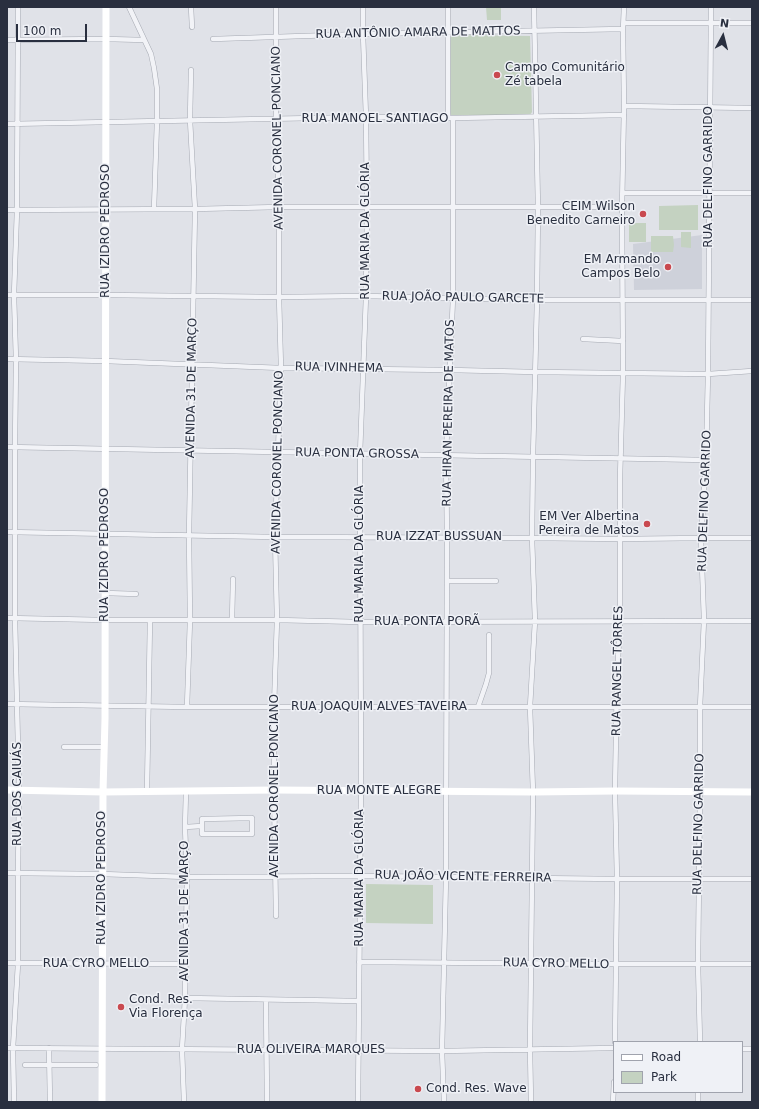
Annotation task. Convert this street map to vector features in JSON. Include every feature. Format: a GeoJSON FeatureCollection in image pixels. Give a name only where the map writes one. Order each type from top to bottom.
{"type":"FeatureCollection","features":[{"type":"Feature","properties":{"kind":"street","name":"RUA DOS CAIUÁS"},"geometry":{"type":"LineString","coordinates":[[14,1102],[13,1048],[18,964],[19,790],[15,618],[16,360],[14,295],[17,210],[18,7]]}},
{"type":"Feature","properties":{"kind":"street","name":"RUA IZIDRO PEDROSO"},"geometry":{"type":"LineString","coordinates":[[102,1102],[101,964],[105,705],[106,7]]}},
{"type":"Feature","properties":{"kind":"street"},"geometry":{"type":"LineString","coordinates":[[129,7],[151,54],[157,89],[154,209]]}},
{"type":"Feature","properties":{"kind":"street"},"geometry":{"type":"LineString","coordinates":[[191,7],[192,27]]}},
{"type":"Feature","properties":{"kind":"street","name":"AVENIDA CORONEL PONCIANO"},"geometry":{"type":"LineString","coordinates":[[276,7],[276,120],[279,207],[281,368],[275,537],[277,620],[274,707],[276,916]]}},
{"type":"Feature","properties":{"kind":"street","name":"RUA MARIA DA GLÓRIA"},"geometry":{"type":"LineString","coordinates":[[358,1102],[361,791],[360,454],[366,296],[367,207],[363,7]]}},
{"type":"Feature","properties":{"kind":"street","name":"RUA HIRAN PEREIRA DE MATOS"},"geometry":{"type":"LineString","coordinates":[[444,1102],[442,1051],[446,877],[446,454],[453,298],[448,7]]}},
{"type":"Feature","properties":{"kind":"street"},"geometry":{"type":"LineString","coordinates":[[531,1102],[530,1049],[533,792],[530,707],[535,621],[532,538],[538,208],[534,7]]}},
{"type":"Feature","properties":{"kind":"street","name":"RUA RANGEL TÔRRES"},"geometry":{"type":"LineString","coordinates":[[615,1041],[617,879],[615,791],[617,679],[620,621],[623,373],[622,207],[624,7]]}},
{"type":"Feature","properties":{"kind":"street","name":"RUA DELFINO GARRIDO"},"geometry":{"type":"LineString","coordinates":[[700,1041],[698,964],[700,707],[704,620],[701,538],[706,460],[708,374],[711,7]]}},
{"type":"Feature","properties":{"kind":"street"},"geometry":{"type":"LineString","coordinates":[[624,23],[752,23]]}},
{"type":"Feature","properties":{"kind":"street","name":"RUA ANTÔNIO AMARA DE MATTOS"},"geometry":{"type":"LineString","coordinates":[[213,39],[363,34],[623,29]]}},
{"type":"Feature","properties":{"kind":"street"},"geometry":{"type":"LineString","coordinates":[[7,40],[144,40]]}},
{"type":"Feature","properties":{"kind":"street","name":"AVENIDA 31 DE MARÇO"},"geometry":{"type":"LineString","coordinates":[[187,707],[190,620],[189,535],[195,209],[190,120],[191,70]]}},
{"type":"Feature","properties":{"kind":"street"},"geometry":{"type":"LineString","coordinates":[[624,106],[752,108]]}},
{"type":"Feature","properties":{"kind":"street","name":"RUA MANOEL SANTIAGO"},"geometry":{"type":"LineString","coordinates":[[7,124],[190,120],[276,120],[366,117],[450,118],[624,115]]}},
{"type":"Feature","properties":{"kind":"street"},"geometry":{"type":"LineString","coordinates":[[623,193],[752,193]]}},
{"type":"Feature","properties":{"kind":"street"},"geometry":{"type":"LineString","coordinates":[[7,210],[279,207],[622,207]]}},
{"type":"Feature","properties":{"kind":"street","name":"RUA JOÃO PAULO GARCETE"},"geometry":{"type":"LineString","coordinates":[[7,295],[279,297],[366,296],[537,300],[752,300]]}},
{"type":"Feature","properties":{"kind":"street"},"geometry":{"type":"LineString","coordinates":[[583,338],[623,341]]}},
{"type":"Feature","properties":{"kind":"street","name":"RUA IVINHEMA"},"geometry":{"type":"LineString","coordinates":[[7,359],[105,361],[281,368],[708,374],[752,371]]}},
{"type":"Feature","properties":{"kind":"street","name":"RUA PONTA GROSSA"},"geometry":{"type":"LineString","coordinates":[[7,447],[706,460]]}},
{"type":"Feature","properties":{"kind":"street","name":"RUA IZZAT BUSSUAN"},"geometry":{"type":"LineString","coordinates":[[7,532],[275,537],[620,539],[752,538]]}},
{"type":"Feature","properties":{"kind":"street"},"geometry":{"type":"LineString","coordinates":[[232,579],[232,620]]}},
{"type":"Feature","properties":{"kind":"street"},"geometry":{"type":"LineString","coordinates":[[447,582],[496,582]]}},
{"type":"Feature","properties":{"kind":"street"},"geometry":{"type":"LineString","coordinates":[[105,593],[136,594]]}},
{"type":"Feature","properties":{"kind":"street","name":"RUA PONTA PORÃ"},"geometry":{"type":"LineString","coordinates":[[7,618],[360,622],[752,621]]}},
{"type":"Feature","properties":{"kind":"street"},"geometry":{"type":"LineString","coordinates":[[147,791],[150,620]]}},
{"type":"Feature","properties":{"kind":"street"},"geometry":{"type":"LineString","coordinates":[[478,707],[489,673],[489,635]]}},
{"type":"Feature","properties":{"kind":"street","name":"RUA JOAQUIM ALVES TAVEIRA"},"geometry":{"type":"LineString","coordinates":[[7,704],[187,707],[752,707]]}},
{"type":"Feature","properties":{"kind":"street"},"geometry":{"type":"LineString","coordinates":[[64,747],[104,747]]}},
{"type":"Feature","properties":{"kind":"street","name":"RUA MONTE ALEGRE"},"geometry":{"type":"LineString","coordinates":[[7,790],[103,792],[274,790],[752,792]]}},
{"type":"Feature","properties":{"kind":"street","name":"AVENIDA 31 DE MARÇO"},"geometry":{"type":"LineString","coordinates":[[184,1102],[182,1049],[185,998],[186,791]]}},
{"type":"Feature","properties":{"kind":"street"},"geometry":{"type":"LineString","coordinates":[[202,818],[252,818],[252,834],[202,834],[202,826],[202,818]]}},
{"type":"Feature","properties":{"kind":"street"},"geometry":{"type":"LineString","coordinates":[[185,827],[202,826]]}},
{"type":"Feature","properties":{"kind":"street","name":"RUA JOÃO VICENTE FERREIRA"},"geometry":{"type":"LineString","coordinates":[[7,873],[102,874],[186,878],[360,876],[752,879]]}},
{"type":"Feature","properties":{"kind":"street","name":"RUA CYRO MELLO"},"geometry":{"type":"LineString","coordinates":[[360,962],[752,964]]}},
{"type":"Feature","properties":{"kind":"street","name":"RUA CYRO MELLO"},"geometry":{"type":"LineString","coordinates":[[7,963],[185,964]]}},
{"type":"Feature","properties":{"kind":"street"},"geometry":{"type":"LineString","coordinates":[[185,998],[359,1001]]}},
{"type":"Feature","properties":{"kind":"street"},"geometry":{"type":"LineString","coordinates":[[266,1000],[267,1102]]}},
{"type":"Feature","properties":{"kind":"street","name":"RUA OLIVEIRA MARQUES"},"geometry":{"type":"LineString","coordinates":[[7,1048],[442,1051],[613,1048]]}},
{"type":"Feature","properties":{"kind":"street"},"geometry":{"type":"LineString","coordinates":[[49,1048],[50,1102]]}},
{"type":"Feature","properties":{"kind":"street"},"geometry":{"type":"LineString","coordinates":[[25,1065],[96,1065]]}},
{"type":"Feature","properties":{"kind":"shaded area","name":"EM Armando Campos Belo"},"geometry":{"type":"Polygon","coordinates":[[[702,235],[702,289],[634,290],[633,244],[702,235]]]}},
{"type":"Feature","properties":{"kind":"green space"},"geometry":{"type":"Polygon","coordinates":[[[486,7],[501,7],[501,20],[487,20],[486,7]]]}},
{"type":"Feature","properties":{"kind":"green space"},"geometry":{"type":"Polygon","coordinates":[[[451,36],[530,36],[532,112],[530,115],[451,115],[450,38],[451,36]]]}},
{"type":"Feature","properties":{"kind":"green space"},"geometry":{"type":"Polygon","coordinates":[[[698,205],[698,230],[659,230],[659,206],[698,205]]]}},
{"type":"Feature","properties":{"kind":"green space"},"geometry":{"type":"Polygon","coordinates":[[[629,223],[646,223],[646,242],[629,242],[629,223]]]}},
{"type":"Feature","properties":{"kind":"green space"},"geometry":{"type":"Polygon","coordinates":[[[681,232],[691,232],[691,248],[681,247],[681,232]]]}},
{"type":"Feature","properties":{"kind":"green space"},"geometry":{"type":"Polygon","coordinates":[[[651,236],[673,236],[673,252],[651,252],[651,236]]]}},
{"type":"Feature","properties":{"kind":"green space"},"geometry":{"type":"Polygon","coordinates":[[[366,884],[433,885],[433,924],[366,923],[366,884]]]}},
{"type":"Feature","properties":{"kind":"place","name":"Campo Comunitário Zé tabela"},"geometry":{"type":"Point","coordinates":[497,75]}},
{"type":"Feature","properties":{"kind":"place","name":"CEIM Wilson Benedito Carneiro"},"geometry":{"type":"Point","coordinates":[643,214]}},
{"type":"Feature","properties":{"kind":"place","name":"EM Armando Campos Belo"},"geometry":{"type":"Point","coordinates":[668,267]}},
{"type":"Feature","properties":{"kind":"place","name":"EM Ver Albertina Pereira de Matos"},"geometry":{"type":"Point","coordinates":[647,524]}},
{"type":"Feature","properties":{"kind":"place","name":"Cond. Res. Via Florença"},"geometry":{"type":"Point","coordinates":[121,1007]}},
{"type":"Feature","properties":{"kind":"place","name":"Cond. Res. Wave"},"geometry":{"type":"Point","coordinates":[418,1089]}}]}
